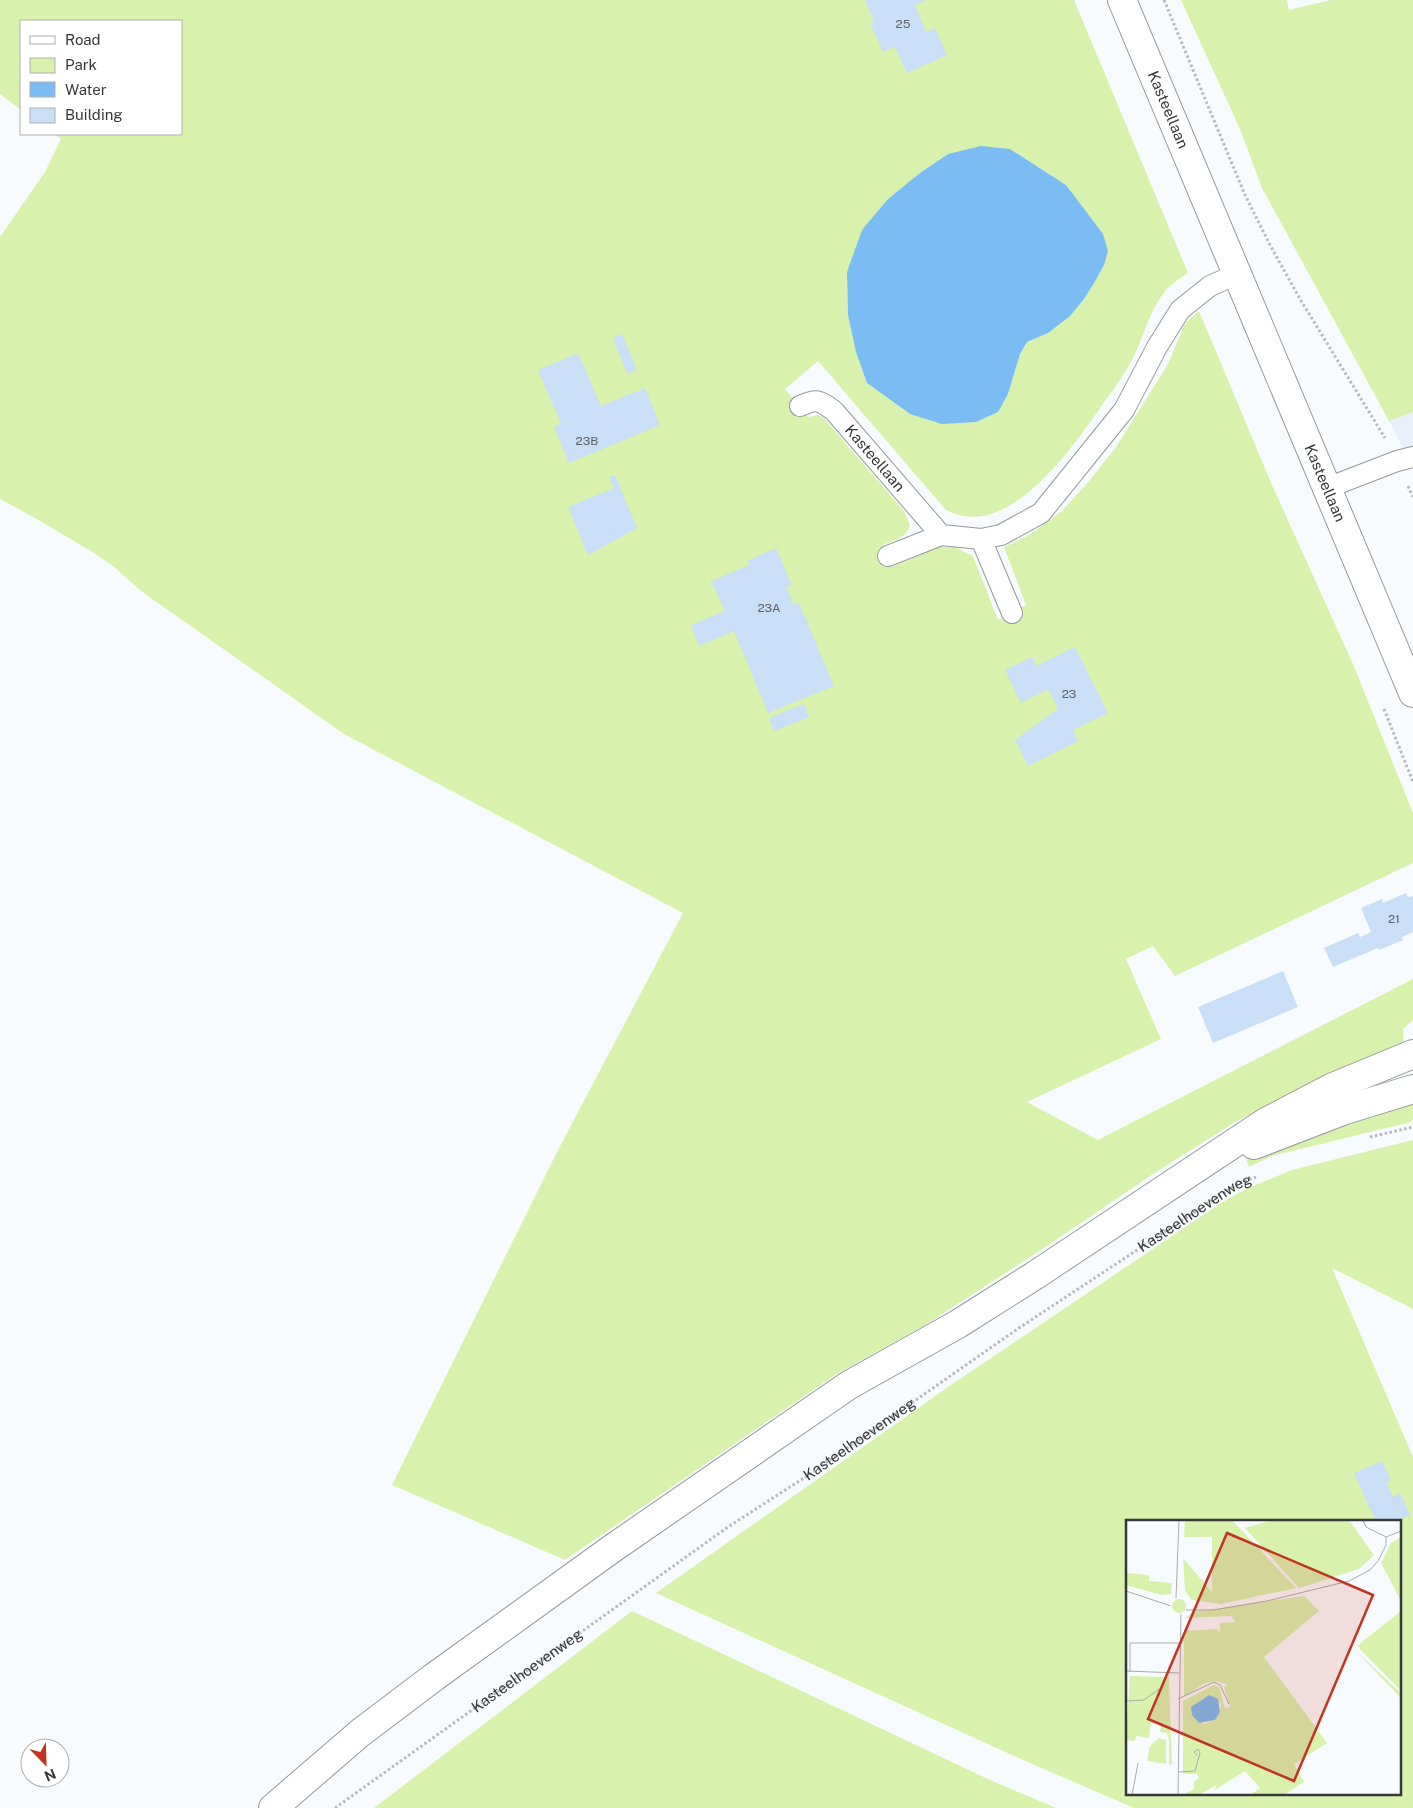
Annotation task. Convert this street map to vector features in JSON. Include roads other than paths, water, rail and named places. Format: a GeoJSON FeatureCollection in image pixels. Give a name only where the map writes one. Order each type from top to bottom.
{"type":"FeatureCollection","features":[{"type":"Feature","properties":{"kind":"street","name":"Kasteellaan"},"geometry":{"type":"LineString","coordinates":[[1122,0],[1413,693]]}},
{"type":"Feature","properties":{"kind":"street"},"geometry":{"type":"LineString","coordinates":[[273,1808],[360,1733],[434,1677],[613,1548],[849,1385],[966,1319],[1274,1117],[1332,1087],[1413,1054]]}},
{"type":"Feature","properties":{"kind":"street"},"geometry":{"type":"LineString","coordinates":[[1199,1166],[1345,1110],[1413,1089]]}},
{"type":"Feature","properties":{"kind":"lane"},"geometry":{"type":"LineString","coordinates":[[888,556],[941,535],[981,539],[1001,535],[1041,513],[1124,410],[1157,347],[1180,310],[1210,286],[1237,274]]}},
{"type":"Feature","properties":{"kind":"lane","name":"Kasteellaan"},"geometry":{"type":"LineString","coordinates":[[800,406],[813,400],[821,401],[834,411],[941,535]]}},
{"type":"Feature","properties":{"kind":"lane"},"geometry":{"type":"LineString","coordinates":[[1327,488],[1405,459]]}},
{"type":"Feature","properties":{"kind":"lane"},"geometry":{"type":"LineString","coordinates":[[981,539],[1012,613]]}},
{"type":"Feature","properties":{"kind":"water"},"geometry":{"type":"Polygon","coordinates":[[[981,146],[1010,149],[1066,185],[1103,234],[1108,251],[1104,265],[1094,283],[1070,316],[1048,333],[1027,342],[1020,354],[1008,394],[998,412],[976,422],[942,424],[910,414],[867,383],[856,352],[848,315],[847,272],[862,230],[888,199],[920,173],[948,154],[981,146]]]}}]}
